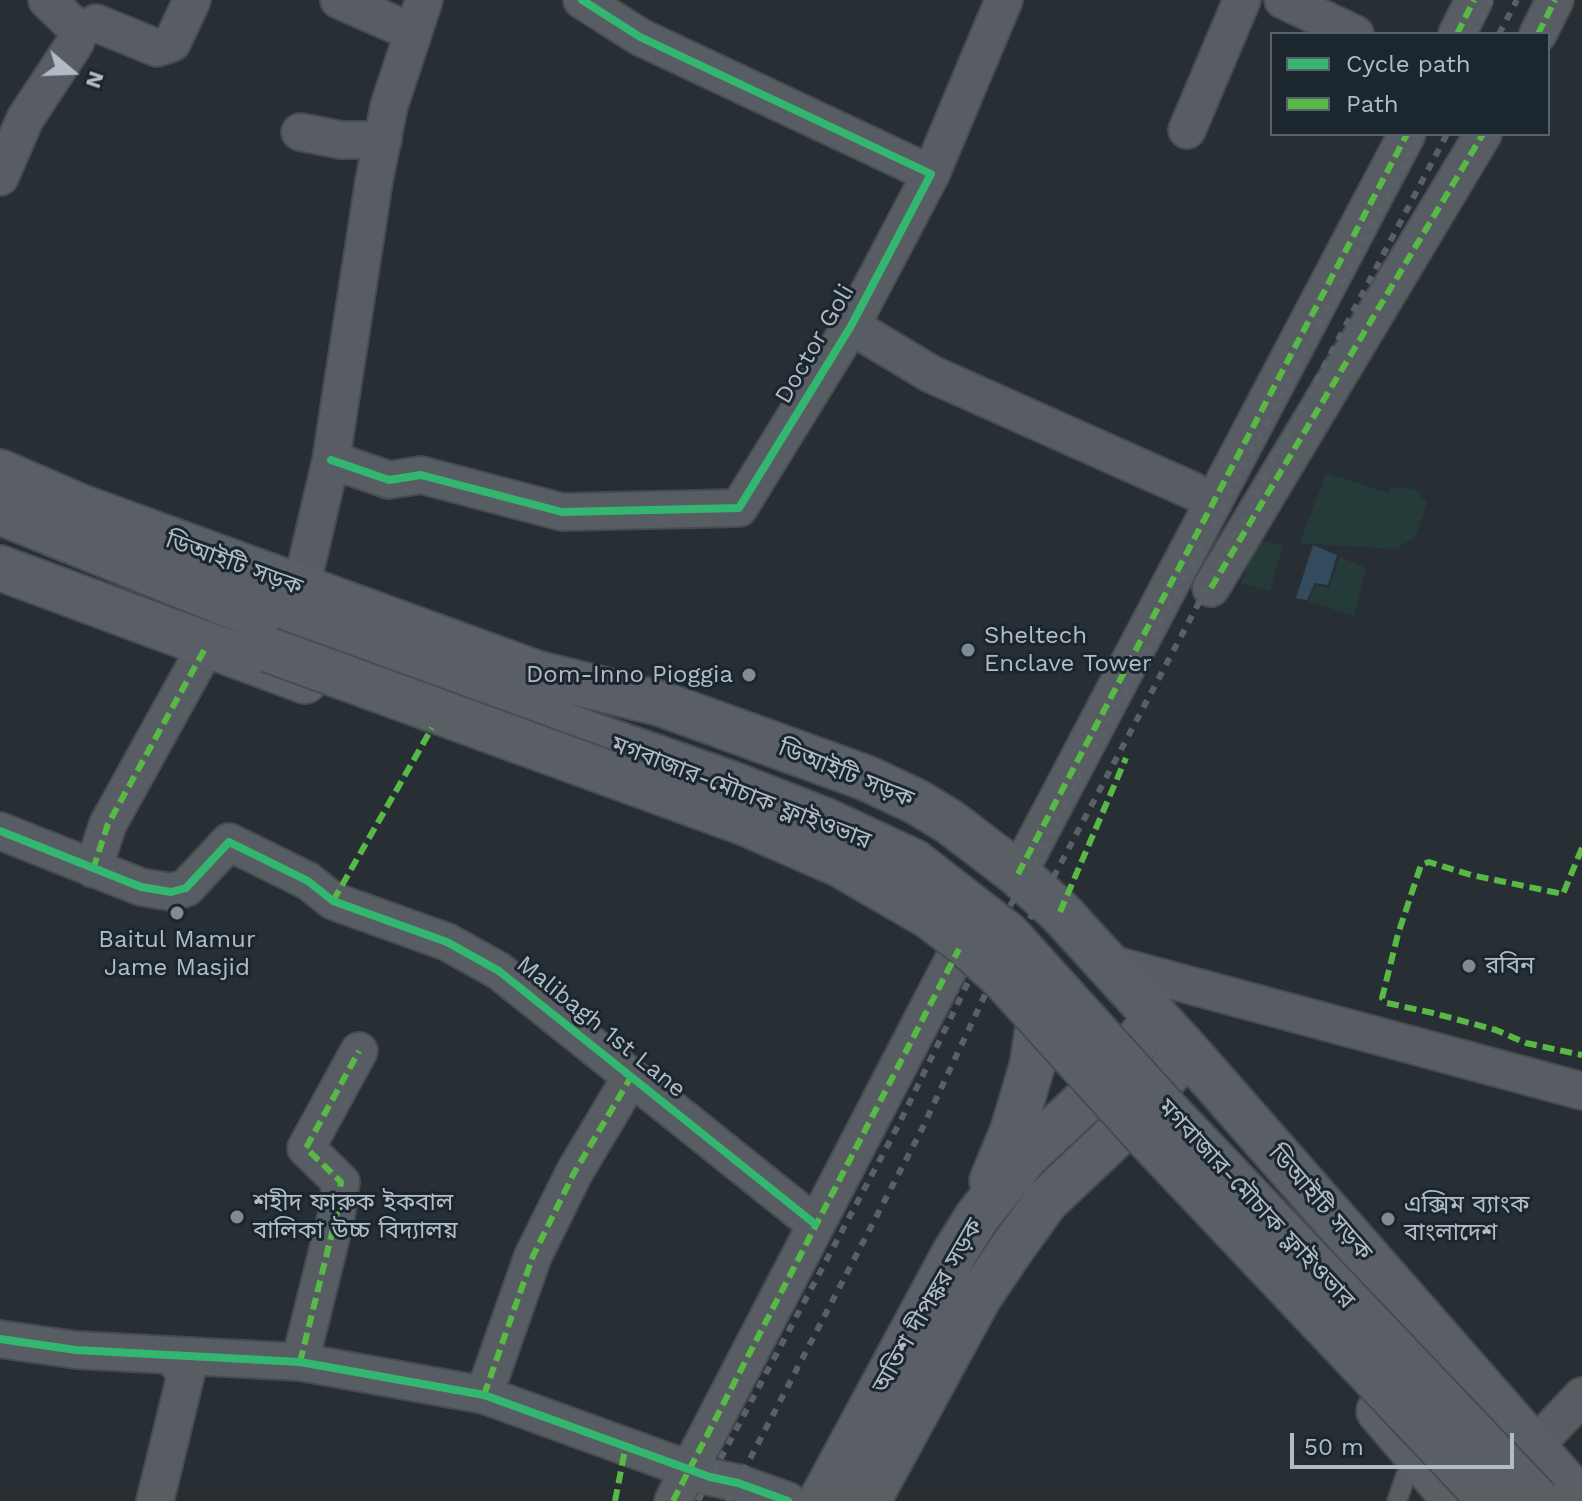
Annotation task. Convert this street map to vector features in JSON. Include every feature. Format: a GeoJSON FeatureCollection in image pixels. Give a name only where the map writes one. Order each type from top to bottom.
{"type":"FeatureCollection","features":[{"type":"Feature","properties":{"kind":"main road","name":"ডিআইটি সড়ক"},"geometry":{"type":"LineString","coordinates":[[0,472],[81,507],[536,673],[662,704],[866,778],[917,802],[950,822],[1018,874],[1060,912],[1187,1051],[1581,1501]]}},
{"type":"Feature","properties":{"kind":"main road","name":"মগবাজার-মৌচাক ফ্লাইওভার"},"geometry":{"type":"LineString","coordinates":[[0,512],[286,628],[745,789],[856,833],[914,862],[1008,935],[1165,1109],[1538,1501]]}},
{"type":"Feature","properties":{"kind":"main road","name":"মগবাজার-মৌচাক ফ্লাইওভার"},"geometry":{"type":"LineString","coordinates":[[0,544],[269,650],[745,823],[839,864],[929,916],[1003,978],[1146,1136],[1491,1501]]}},
{"type":"Feature","properties":{"kind":"main road"},"geometry":{"type":"LineString","coordinates":[[0,568],[797,860],[854,886],[959,949],[1038,1027],[1089,1096],[1456,1501]]}},
{"type":"Feature","properties":{"kind":"main road","name":"অতিশ দীপঙ্কর সড়ক"},"geometry":{"type":"LineString","coordinates":[[821,1501],[977,1217],[1026,1156],[1089,1096],[1157,1018]]}},
{"type":"Feature","properties":{"kind":"main road"},"geometry":{"type":"LineString","coordinates":[[977,1217],[1013,1130],[1032,1066],[1038,1027]]}},
{"type":"Feature","properties":{"kind":"main road","name":"অতিশ দীপঙ্কর সড়ক"},"geometry":{"type":"LineString","coordinates":[[877,1498],[979,1297],[1002,1262],[1046,1201],[1120,1129],[1187,1051]]}},
{"type":"Feature","properties":{"kind":"street"},"geometry":{"type":"LineString","coordinates":[[47,0],[79,31]]}},
{"type":"Feature","properties":{"kind":"street"},"geometry":{"type":"LineString","coordinates":[[0,177],[25,119],[75,43],[79,31],[96,23],[157,48],[172,43],[192,0]]}},
{"type":"Feature","properties":{"kind":"street"},"geometry":{"type":"LineString","coordinates":[[301,588],[331,460],[374,181],[389,106],[418,16],[339,0]]}},
{"type":"Feature","properties":{"kind":"street"},"geometry":{"type":"LineString","coordinates":[[582,0],[640,37],[931,174]]}},
{"type":"Feature","properties":{"kind":"street","name":"Doctor Goli"},"geometry":{"type":"LineString","coordinates":[[331,460],[389,480],[421,475],[562,512],[739,508],[851,326],[931,174],[1004,0]]}},
{"type":"Feature","properties":{"kind":"street"},"geometry":{"type":"LineString","coordinates":[[1187,130],[1242,0]]}},
{"type":"Feature","properties":{"kind":"street"},"geometry":{"type":"LineString","coordinates":[[1283,0],[1351,32]]}},
{"type":"Feature","properties":{"kind":"street"},"geometry":{"type":"LineString","coordinates":[[1458,32],[1474,0]]}},
{"type":"Feature","properties":{"kind":"street"},"geometry":{"type":"LineString","coordinates":[[1539,32],[1555,0]]}},
{"type":"Feature","properties":{"kind":"street"},"geometry":{"type":"LineString","coordinates":[[300,132],[341,140],[383,140]]}},
{"type":"Feature","properties":{"kind":"street"},"geometry":{"type":"LineString","coordinates":[[1018,874],[1406,136]]}},
{"type":"Feature","properties":{"kind":"street"},"geometry":{"type":"LineString","coordinates":[[1211,588],[1482,136]]}},
{"type":"Feature","properties":{"kind":"street","name":"Doctor Goli"},"geometry":{"type":"LineString","coordinates":[[851,326],[931,374],[1193,491]]}},
{"type":"Feature","properties":{"kind":"street"},"geometry":{"type":"LineString","coordinates":[[93,869],[108,824],[207,645]]}},
{"type":"Feature","properties":{"kind":"street","name":"Malibagh 1st Lane"},"geometry":{"type":"LineString","coordinates":[[0,831],[141,887],[171,892],[186,888],[229,842],[308,881],[333,901],[447,942],[499,971],[815,1224]]}},
{"type":"Feature","properties":{"kind":"street"},"geometry":{"type":"LineString","coordinates":[[673,1501],[959,949]]}},
{"type":"Feature","properties":{"kind":"street"},"geometry":{"type":"LineString","coordinates":[[1107,963],[1582,1091]]}},
{"type":"Feature","properties":{"kind":"street"},"geometry":{"type":"LineString","coordinates":[[300,1362],[336,1217],[341,1182],[306,1148],[359,1051]]}},
{"type":"Feature","properties":{"kind":"street"},"geometry":{"type":"LineString","coordinates":[[484,1395],[533,1256],[574,1173],[631,1077]]}},
{"type":"Feature","properties":{"kind":"street"},"geometry":{"type":"LineString","coordinates":[[0,1339],[76,1350],[300,1362],[484,1395],[710,1477],[738,1483],[788,1501]]}},
{"type":"Feature","properties":{"kind":"street"},"geometry":{"type":"LineString","coordinates":[[155,1501],[186,1374],[171,1355]]}},
{"type":"Feature","properties":{"kind":"street"},"geometry":{"type":"LineString","coordinates":[[1534,1447],[1582,1396]]}},
{"type":"Feature","properties":{"kind":"lane"},"geometry":{"type":"LineString","coordinates":[[1397,1501],[1410,1464],[1417,1455]]}},
{"type":"Feature","properties":{"kind":"green space"},"geometry":{"type":"Polygon","coordinates":[[[1326,473],[1388,493],[1392,487],[1415,489],[1427,503],[1415,537],[1396,549],[1300,543],[1326,473]]]}},
{"type":"Feature","properties":{"kind":"green space"},"geometry":{"type":"Polygon","coordinates":[[[1256,540],[1283,545],[1270,591],[1241,583],[1256,540]]]}},
{"type":"Feature","properties":{"kind":"green space"},"geometry":{"type":"Polygon","coordinates":[[[1340,557],[1366,568],[1354,616],[1308,601],[1316,585],[1329,588],[1340,557]]]}},
{"type":"Feature","properties":{"kind":"water"},"geometry":{"type":"Polygon","coordinates":[[[1313,545],[1337,555],[1328,585],[1315,583],[1307,600],[1296,598],[1313,545]]]}},
{"type":"Feature","properties":{"kind":"railway"},"geometry":{"type":"LineString","coordinates":[[1474,32],[1491,0]]}},
{"type":"Feature","properties":{"kind":"railway"},"geometry":{"type":"LineString","coordinates":[[1500,32],[1517,0]]}},
{"type":"Feature","properties":{"kind":"railway"},"geometry":{"type":"LineString","coordinates":[[698,1501],[899,1124],[976,966],[1025,880],[1419,136]]}},
{"type":"Feature","properties":{"kind":"railway"},"geometry":{"type":"LineString","coordinates":[[728,1501],[921,1131],[992,980],[1043,897],[1446,136]]}},
{"type":"Feature","properties":{"kind":"marked path"},"geometry":{"type":"LineString","coordinates":[[1458,32],[1474,0]]}},
{"type":"Feature","properties":{"kind":"marked path"},"geometry":{"type":"LineString","coordinates":[[1539,32],[1555,0]]}},
{"type":"Feature","properties":{"kind":"marked path"},"geometry":{"type":"LineString","coordinates":[[1018,874],[1406,136]]}},
{"type":"Feature","properties":{"kind":"marked path"},"geometry":{"type":"LineString","coordinates":[[1211,588],[1482,136]]}},
{"type":"Feature","properties":{"kind":"marked path"},"geometry":{"type":"LineString","coordinates":[[93,869],[108,824],[207,645]]}},
{"type":"Feature","properties":{"kind":"marked path"},"geometry":{"type":"LineString","coordinates":[[333,901],[432,728]]}},
{"type":"Feature","properties":{"kind":"marked path"},"geometry":{"type":"LineString","coordinates":[[1060,912],[1126,758]]}},
{"type":"Feature","properties":{"kind":"marked path"},"geometry":{"type":"LineString","coordinates":[[1582,848],[1563,894],[1471,875],[1429,862],[1421,865],[1398,934],[1382,998],[1387,1003],[1496,1030],[1526,1043],[1582,1055]]}},
{"type":"Feature","properties":{"kind":"marked path"},"geometry":{"type":"LineString","coordinates":[[673,1501],[959,949]]}},
{"type":"Feature","properties":{"kind":"marked path"},"geometry":{"type":"LineString","coordinates":[[300,1362],[336,1217],[341,1182],[306,1148],[359,1051]]}},
{"type":"Feature","properties":{"kind":"marked path"},"geometry":{"type":"LineString","coordinates":[[484,1395],[533,1256],[574,1173],[631,1077]]}},
{"type":"Feature","properties":{"kind":"marked path"},"geometry":{"type":"LineString","coordinates":[[615,1501],[626,1445]]}},
{"type":"Feature","properties":{"kind":"cycle path"},"geometry":{"type":"LineString","coordinates":[[331,460],[389,480],[421,475],[562,512],[739,508],[851,326],[931,174],[640,37],[582,0]]}},
{"type":"Feature","properties":{"kind":"cycle path"},"geometry":{"type":"LineString","coordinates":[[0,831],[141,887],[171,892],[186,888],[229,842],[308,881],[333,901],[447,942],[499,971],[815,1224]]}},
{"type":"Feature","properties":{"kind":"cycle path"},"geometry":{"type":"LineString","coordinates":[[0,1339],[76,1350],[300,1362],[484,1395],[710,1477],[738,1483],[788,1501]]}},
{"type":"Feature","properties":{"kind":"place","name":"Sheltech Enclave Tower"},"geometry":{"type":"Point","coordinates":[968,650]}},
{"type":"Feature","properties":{"kind":"place","name":"Dom-Inno Pioggia"},"geometry":{"type":"Point","coordinates":[749,675]}},
{"type":"Feature","properties":{"kind":"place","name":"Baitul Mamur Jame Masjid"},"geometry":{"type":"Point","coordinates":[177,913]}},
{"type":"Feature","properties":{"kind":"place","name":"রবিন"},"geometry":{"type":"Point","coordinates":[1469,966]}},
{"type":"Feature","properties":{"kind":"place","name":"শহীদ ফারুক ইকবাল বালিকা উচ্চ বিদ্যালয়"},"geometry":{"type":"Point","coordinates":[237,1217]}},
{"type":"Feature","properties":{"kind":"place","name":"এক্সিম ব্যাংক বাংলাদেশ"},"geometry":{"type":"Point","coordinates":[1388,1219]}}]}
